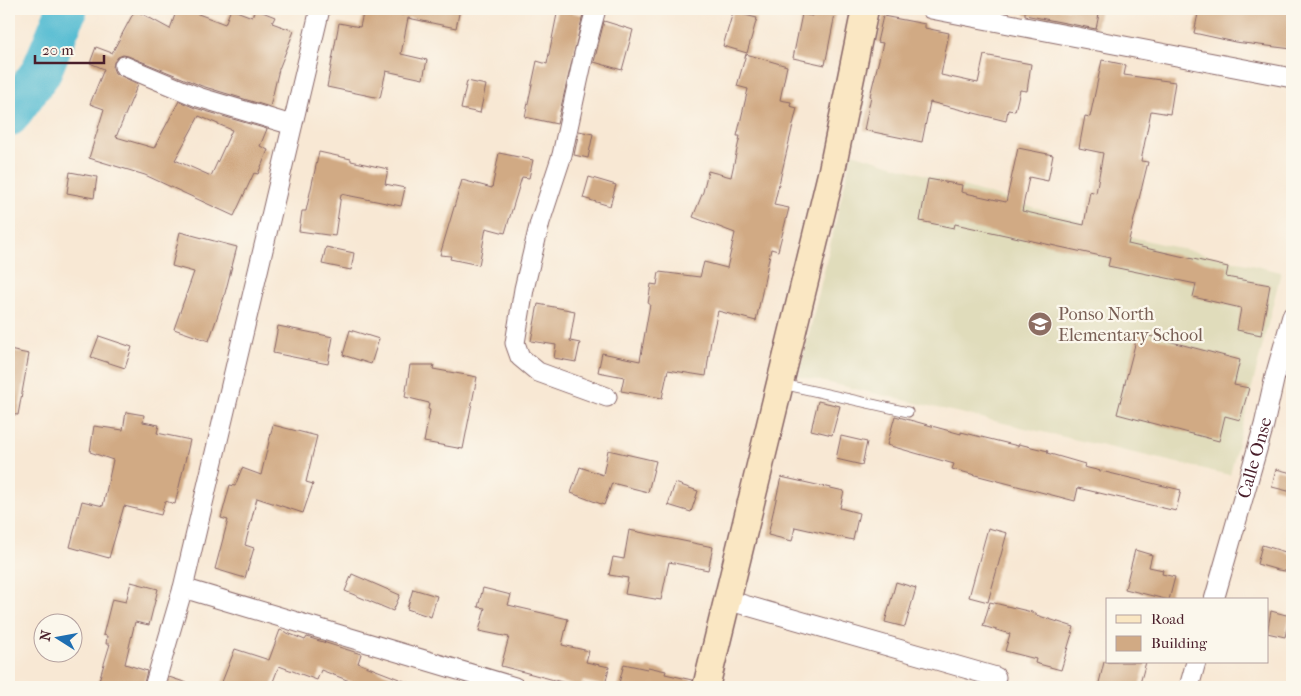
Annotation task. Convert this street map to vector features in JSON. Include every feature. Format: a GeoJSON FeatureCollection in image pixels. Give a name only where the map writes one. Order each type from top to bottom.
{"type":"FeatureCollection","features":[{"type":"Feature","properties":{"kind":"main road"},"geometry":{"type":"LineString","coordinates":[[706,687],[832,170],[865,9]]}},
{"type":"Feature","properties":{"kind":"street"},"geometry":{"type":"LineString","coordinates":[[154,687],[183,588],[320,9]]}},
{"type":"Feature","properties":{"kind":"street"},"geometry":{"type":"LineString","coordinates":[[596,9],[562,155],[540,222],[524,289],[515,343],[520,357],[538,372],[607,398]]}},
{"type":"Feature","properties":{"kind":"street"},"geometry":{"type":"LineString","coordinates":[[931,9],[1292,78]]}},
{"type":"Feature","properties":{"kind":"street"},"geometry":{"type":"LineString","coordinates":[[124,66],[198,97],[292,126]]}},
{"type":"Feature","properties":{"kind":"street","name":"Calle Onse"},"geometry":{"type":"LineString","coordinates":[[1215,598],[1264,425],[1275,376],[1292,316]]}},
{"type":"Feature","properties":{"kind":"street"},"geometry":{"type":"LineString","coordinates":[[183,588],[515,687]]}},
{"type":"Feature","properties":{"kind":"street"},"geometry":{"type":"LineString","coordinates":[[727,600],[996,677]]}},
{"type":"Feature","properties":{"kind":"street"},"geometry":{"type":"LineString","coordinates":[[1189,687],[1195,664]]}},
{"type":"Feature","properties":{"kind":"lane"},"geometry":{"type":"LineString","coordinates":[[780,384],[908,412]]}},
{"type":"Feature","properties":{"kind":"shaded area","name":"Ponso North Elementary School"},"geometry":{"type":"Polygon","coordinates":[[[852,153],[1136,238],[1281,272],[1230,475],[799,376],[852,153]]]}},
{"type":"Feature","properties":{"kind":"building"},"geometry":{"type":"Polygon","coordinates":[[[177,9],[185,9],[225,24],[231,9],[252,17],[255,9],[275,17],[272,23],[294,31],[279,69],[270,107],[202,86],[128,56],[118,57],[114,62],[113,68],[115,73],[138,84],[116,137],[154,148],[179,101],[195,108],[267,129],[260,146],[268,150],[258,174],[254,173],[234,216],[145,175],[89,158],[104,109],[90,104],[104,69],[90,63],[96,47],[112,53],[135,10],[170,29],[177,9]],[[199,116],[175,160],[211,176],[232,130],[199,116]]]}},
{"type":"Feature","properties":{"kind":"building"},"geometry":{"type":"Polygon","coordinates":[[[364,9],[403,15],[404,9],[460,9],[456,28],[408,18],[401,54],[427,60],[423,79],[386,71],[380,98],[327,87],[339,23],[360,27],[364,9]]]}},
{"type":"Feature","properties":{"kind":"building"},"geometry":{"type":"Polygon","coordinates":[[[558,9],[583,15],[557,124],[525,117],[537,61],[547,64],[558,9]]]}},
{"type":"Feature","properties":{"kind":"building"},"geometry":{"type":"Polygon","coordinates":[[[814,9],[836,9],[825,65],[793,58],[802,14],[812,16],[814,9]]]}},
{"type":"Feature","properties":{"kind":"building"},"geometry":{"type":"Polygon","coordinates":[[[1025,9],[1100,9],[1096,29],[1025,15],[1025,9]]]}},
{"type":"Feature","properties":{"kind":"building"},"geometry":{"type":"Polygon","coordinates":[[[1199,9],[1292,9],[1292,49],[1235,42],[1194,33],[1199,9]]]}},
{"type":"Feature","properties":{"kind":"building"},"geometry":{"type":"Polygon","coordinates":[[[733,12],[757,18],[747,53],[723,46],[733,12]]]}},
{"type":"Feature","properties":{"kind":"building"},"geometry":{"type":"Polygon","coordinates":[[[883,16],[925,24],[925,28],[949,33],[941,75],[978,83],[984,55],[1031,64],[1027,91],[1020,90],[1015,111],[1008,110],[1006,121],[930,102],[922,142],[864,130],[883,43],[877,42],[883,16]]]}},
{"type":"Feature","properties":{"kind":"building"},"geometry":{"type":"Polygon","coordinates":[[[604,21],[633,30],[622,70],[594,62],[604,21]]]}},
{"type":"Feature","properties":{"kind":"building"},"geometry":{"type":"Polygon","coordinates":[[[746,54],[787,66],[780,100],[791,102],[790,106],[797,108],[774,205],[789,208],[778,251],[771,249],[756,321],[718,311],[711,340],[706,376],[668,370],[662,398],[621,391],[624,377],[598,372],[602,353],[640,361],[650,304],[648,304],[651,284],[657,285],[659,272],[700,277],[704,262],[727,268],[735,233],[693,217],[703,192],[708,171],[731,177],[740,136],[737,136],[748,89],[737,86],[746,54]]]}},
{"type":"Feature","properties":{"kind":"building"},"geometry":{"type":"Polygon","coordinates":[[[1102,60],[1126,65],[1124,75],[1175,82],[1170,114],[1151,111],[1141,161],[1148,162],[1128,244],[1228,267],[1226,277],[1270,285],[1261,335],[1237,330],[1241,308],[1193,297],[1196,284],[1108,266],[1110,258],[955,224],[954,228],[920,221],[928,179],[962,185],[961,192],[1006,202],[1018,148],[1053,155],[1048,181],[1029,177],[1022,211],[1084,225],[1090,191],[1096,193],[1103,153],[1079,148],[1085,116],[1090,117],[1102,60]]]}},
{"type":"Feature","properties":{"kind":"building"},"geometry":{"type":"Polygon","coordinates":[[[467,81],[486,85],[480,113],[461,109],[467,81]]]}},
{"type":"Feature","properties":{"kind":"building"},"geometry":{"type":"Polygon","coordinates":[[[579,131],[593,134],[588,158],[574,155],[579,131]]]}},
{"type":"Feature","properties":{"kind":"building"},"geometry":{"type":"Polygon","coordinates":[[[319,152],[388,169],[385,184],[405,188],[401,206],[341,194],[335,236],[299,231],[302,211],[306,211],[319,152]]]}},
{"type":"Feature","properties":{"kind":"building"},"geometry":{"type":"Polygon","coordinates":[[[499,153],[533,160],[529,178],[522,177],[505,233],[486,228],[479,265],[450,259],[451,256],[440,255],[462,180],[492,188],[499,153]]]}},
{"type":"Feature","properties":{"kind":"building"},"geometry":{"type":"Polygon","coordinates":[[[70,172],[97,177],[94,198],[67,193],[70,172]]]}},
{"type":"Feature","properties":{"kind":"building"},"geometry":{"type":"Polygon","coordinates":[[[589,177],[616,185],[610,206],[583,198],[589,177]]]}},
{"type":"Feature","properties":{"kind":"building"},"geometry":{"type":"Polygon","coordinates":[[[180,232],[237,247],[224,297],[209,341],[174,329],[194,272],[172,266],[180,232]]]}},
{"type":"Feature","properties":{"kind":"building"},"geometry":{"type":"Polygon","coordinates":[[[326,247],[354,253],[351,270],[322,264],[326,247]]]}},
{"type":"Feature","properties":{"kind":"building"},"geometry":{"type":"Polygon","coordinates":[[[538,304],[575,311],[570,341],[580,343],[576,362],[554,358],[556,345],[531,341],[538,304]]]}},
{"type":"Feature","properties":{"kind":"building"},"geometry":{"type":"Polygon","coordinates":[[[278,326],[333,337],[328,364],[273,353],[278,326]]]}},
{"type":"Feature","properties":{"kind":"building"},"geometry":{"type":"Polygon","coordinates":[[[350,330],[379,339],[371,364],[343,355],[350,330]]]}},
{"type":"Feature","properties":{"kind":"building"},"geometry":{"type":"Polygon","coordinates":[[[1138,333],[1240,360],[1234,385],[1249,388],[1240,420],[1225,416],[1219,441],[1117,414],[1138,333]]]}},
{"type":"Feature","properties":{"kind":"building"},"geometry":{"type":"Polygon","coordinates":[[[99,336],[132,347],[125,368],[91,357],[99,336]]]}},
{"type":"Feature","properties":{"kind":"building"},"geometry":{"type":"Polygon","coordinates":[[[9,350],[29,354],[18,415],[9,414],[9,350]]]}},
{"type":"Feature","properties":{"kind":"building"},"geometry":{"type":"Polygon","coordinates":[[[410,365],[434,365],[433,369],[477,377],[463,449],[424,442],[430,410],[428,409],[429,403],[405,397],[410,365]]]}},
{"type":"Feature","properties":{"kind":"building"},"geometry":{"type":"Polygon","coordinates":[[[818,401],[840,406],[832,435],[811,430],[818,401]]]}},
{"type":"Feature","properties":{"kind":"building"},"geometry":{"type":"Polygon","coordinates":[[[126,412],[144,415],[143,422],[159,425],[157,433],[190,440],[175,504],[165,501],[161,515],[124,506],[109,558],[70,547],[82,501],[103,506],[113,460],[90,452],[94,426],[123,430],[126,412]]]}},
{"type":"Feature","properties":{"kind":"building"},"geometry":{"type":"Polygon","coordinates":[[[895,416],[961,434],[961,432],[1018,446],[1019,444],[1048,451],[1047,453],[1085,464],[1084,467],[1181,490],[1176,511],[1078,488],[1075,501],[952,469],[954,464],[887,445],[895,416]]]}},
{"type":"Feature","properties":{"kind":"building"},"geometry":{"type":"Polygon","coordinates":[[[273,425],[317,436],[306,482],[313,484],[303,513],[257,498],[245,545],[254,548],[245,578],[215,569],[228,520],[221,518],[230,485],[235,486],[242,468],[261,475],[273,425]]]}},
{"type":"Feature","properties":{"kind":"building"},"geometry":{"type":"Polygon","coordinates":[[[841,436],[867,442],[862,465],[836,459],[841,436]]]}},
{"type":"Feature","properties":{"kind":"building"},"geometry":{"type":"Polygon","coordinates":[[[608,450],[656,461],[648,492],[612,483],[604,505],[571,493],[580,467],[603,475],[608,450]]]}},
{"type":"Feature","properties":{"kind":"building"},"geometry":{"type":"Polygon","coordinates":[[[1276,469],[1292,473],[1292,492],[1272,487],[1276,469]]]}},
{"type":"Feature","properties":{"kind":"building"},"geometry":{"type":"Polygon","coordinates":[[[781,477],[844,491],[840,508],[859,513],[853,540],[795,527],[792,541],[768,535],[781,477]]]}},
{"type":"Feature","properties":{"kind":"building"},"geometry":{"type":"Polygon","coordinates":[[[675,483],[698,491],[691,512],[668,505],[675,483]]]}},
{"type":"Feature","properties":{"kind":"building"},"geometry":{"type":"Polygon","coordinates":[[[988,528],[1007,533],[988,602],[969,597],[988,528]]]}},
{"type":"Feature","properties":{"kind":"building"},"geometry":{"type":"Polygon","coordinates":[[[629,530],[713,547],[708,570],[669,562],[661,600],[625,594],[628,578],[609,575],[613,557],[624,559],[629,530]]]}},
{"type":"Feature","properties":{"kind":"building"},"geometry":{"type":"Polygon","coordinates":[[[1262,545],[1292,554],[1292,572],[1257,564],[1262,545]]]}},
{"type":"Feature","properties":{"kind":"building"},"geometry":{"type":"Polygon","coordinates":[[[1135,550],[1152,555],[1149,567],[1163,570],[1162,574],[1175,577],[1170,598],[1161,598],[1125,589],[1135,550]]]}},
{"type":"Feature","properties":{"kind":"building"},"geometry":{"type":"Polygon","coordinates":[[[352,574],[400,595],[393,611],[345,591],[352,574]]]}},
{"type":"Feature","properties":{"kind":"building"},"geometry":{"type":"Polygon","coordinates":[[[131,582],[158,589],[149,625],[135,622],[125,664],[147,671],[143,687],[97,687],[110,644],[106,644],[107,636],[103,635],[112,599],[126,602],[131,582]]]}},
{"type":"Feature","properties":{"kind":"building"},"geometry":{"type":"Polygon","coordinates":[[[896,582],[916,588],[905,627],[885,622],[896,582]]]}},
{"type":"Feature","properties":{"kind":"building"},"geometry":{"type":"Polygon","coordinates":[[[483,588],[511,595],[508,605],[568,619],[562,645],[589,651],[586,662],[609,667],[605,686],[583,681],[581,687],[501,666],[509,637],[479,631],[485,608],[478,607],[483,588]]]}},
{"type":"Feature","properties":{"kind":"building"},"geometry":{"type":"Polygon","coordinates":[[[413,589],[437,596],[431,617],[407,609],[413,589]]]}},
{"type":"Feature","properties":{"kind":"building"},"geometry":{"type":"Polygon","coordinates":[[[990,602],[1036,613],[1036,615],[1074,627],[1061,670],[1035,663],[1036,659],[1005,651],[1010,634],[983,626],[990,602]]]}},
{"type":"Feature","properties":{"kind":"building"},"geometry":{"type":"Polygon","coordinates":[[[1271,611],[1290,616],[1285,637],[1268,633],[1271,611]]]}},
{"type":"Feature","properties":{"kind":"building"},"geometry":{"type":"Polygon","coordinates":[[[280,630],[305,640],[307,637],[361,654],[358,663],[417,687],[365,687],[321,670],[317,680],[279,666],[271,687],[220,687],[235,649],[269,660],[280,630]]]}},
{"type":"Feature","properties":{"kind":"building"},"geometry":{"type":"Polygon","coordinates":[[[1104,662],[1106,664],[1145,664],[1139,687],[1098,687],[1104,662]]]}},
{"type":"Feature","properties":{"kind":"building"},"geometry":{"type":"Polygon","coordinates":[[[624,664],[666,671],[665,674],[692,680],[691,687],[618,687],[624,664]]]}},
{"type":"Feature","properties":{"kind":"building"},"geometry":{"type":"Polygon","coordinates":[[[169,677],[187,683],[186,687],[166,687],[169,677]]]}},
{"type":"Feature","properties":{"kind":"waterway"},"geometry":{"type":"LineString","coordinates":[[9,116],[41,72],[67,9]]}},
{"type":"Feature","properties":{"kind":"place","name":"Ponso North Elementary School"},"geometry":{"type":"Point","coordinates":[1040,324]}}]}
